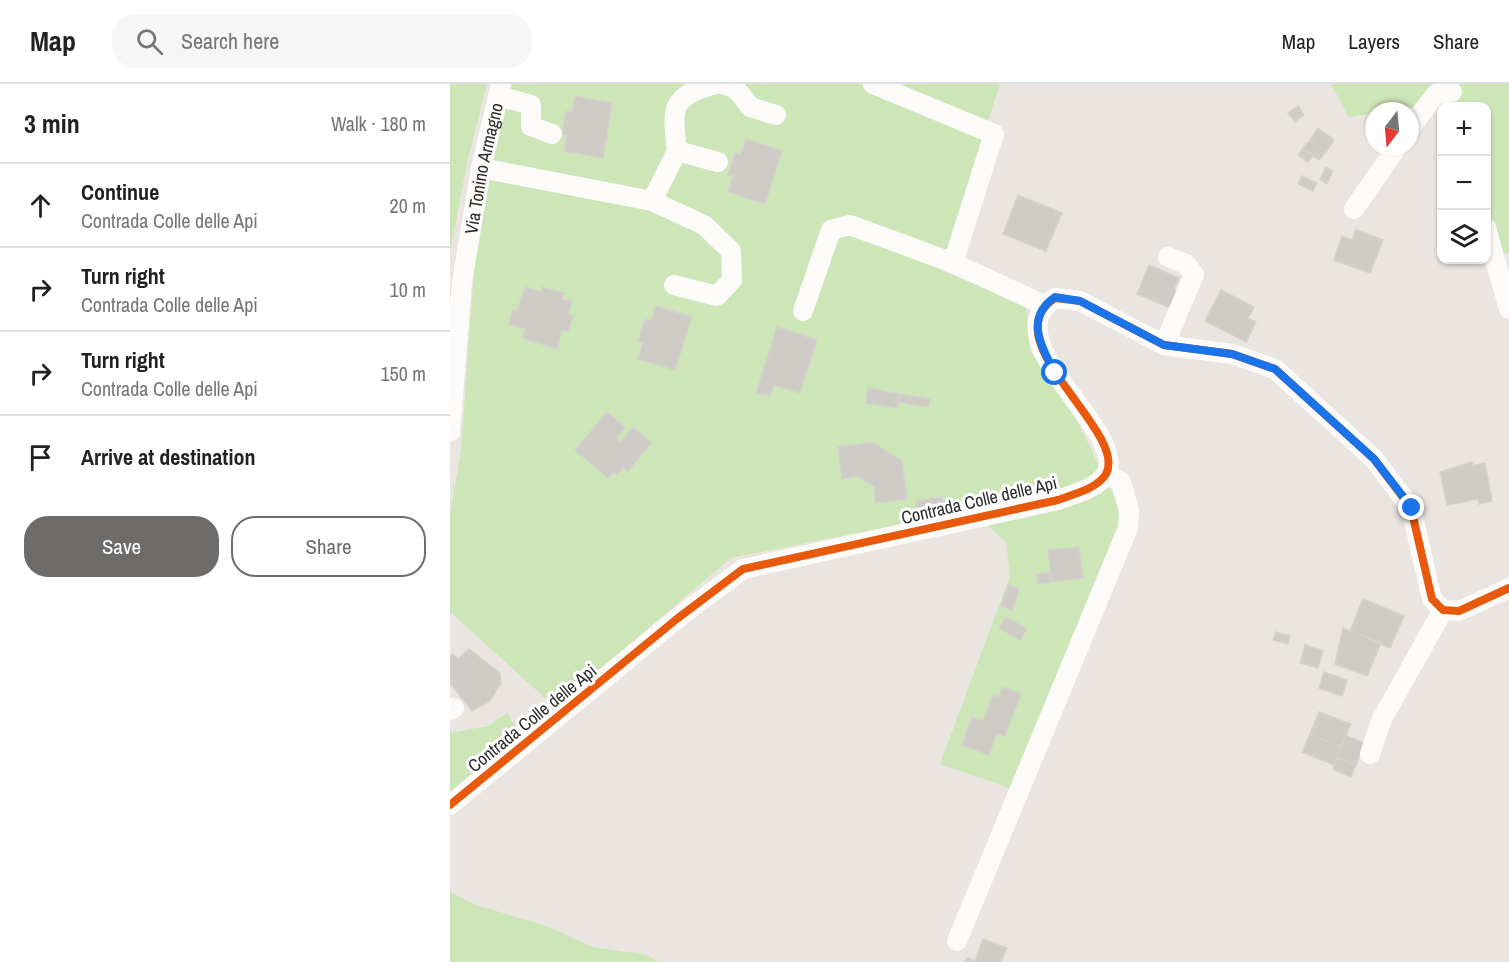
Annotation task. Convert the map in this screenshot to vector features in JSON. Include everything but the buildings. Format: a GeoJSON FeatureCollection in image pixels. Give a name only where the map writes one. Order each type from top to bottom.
{"type":"FeatureCollection","features":[{"type":"Feature","properties":{"kind":"street"},"geometry":{"type":"LineString","coordinates":[[652,201],[677,151],[675,109],[690,90],[716,84]]}},
{"type":"Feature","properties":{"kind":"street"},"geometry":{"type":"LineString","coordinates":[[722,84],[733,86],[742,94],[750,107],[776,115]]}},
{"type":"Feature","properties":{"kind":"street"},"geometry":{"type":"LineString","coordinates":[[873,84],[994,135],[953,263]]}},
{"type":"Feature","properties":{"kind":"street"},"geometry":{"type":"LineString","coordinates":[[499,90],[531,105],[531,126],[552,134]]}},
{"type":"Feature","properties":{"kind":"street","name":"Via Tonino Armagno"},"geometry":{"type":"LineString","coordinates":[[450,432],[462,282],[481,168],[499,90]]}},
{"type":"Feature","properties":{"kind":"street"},"geometry":{"type":"LineString","coordinates":[[1419,116],[1436,94],[1453,94]]}},
{"type":"Feature","properties":{"kind":"street"},"geometry":{"type":"LineString","coordinates":[[677,151],[718,162]]}},
{"type":"Feature","properties":{"kind":"street"},"geometry":{"type":"LineString","coordinates":[[1354,209],[1391,156]]}},
{"type":"Feature","properties":{"kind":"street"},"geometry":{"type":"LineString","coordinates":[[481,168],[652,201],[704,225],[731,250],[732,280],[717,296],[674,285]]}},
{"type":"Feature","properties":{"kind":"street"},"geometry":{"type":"LineString","coordinates":[[803,311],[831,230],[850,225],[953,263],[1044,305]]}},
{"type":"Feature","properties":{"kind":"street"},"geometry":{"type":"LineString","coordinates":[[1491,246],[1509,309]]}},
{"type":"Feature","properties":{"kind":"street"},"geometry":{"type":"LineString","coordinates":[[1164,345],[1194,275],[1186,264],[1168,257]]}},
{"type":"Feature","properties":{"kind":"street"},"geometry":{"type":"LineString","coordinates":[[957,941],[1128,528],[1129,511],[1121,482],[1106,474],[1109,461],[1090,420],[1055,373],[1039,341],[1038,322],[1044,305],[1055,297],[1080,301],[1164,345],[1232,354],[1275,369],[1374,459],[1412,508],[1431,599],[1443,610],[1459,611],[1509,588]]}},
{"type":"Feature","properties":{"kind":"street","name":"Contrada Colle delle Api"},"geometry":{"type":"LineString","coordinates":[[450,805],[678,618],[744,569],[1058,500],[1097,484],[1106,474]]}},
{"type":"Feature","properties":{"kind":"street"},"geometry":{"type":"LineString","coordinates":[[1370,754],[1381,721],[1443,610]]}},
{"type":"Feature","properties":{"kind":"green space"},"geometry":{"type":"Polygon","coordinates":[[[450,84],[487,84],[467,163],[450,252],[450,84]]]}},
{"type":"Feature","properties":{"kind":"green space"},"geometry":{"type":"Polygon","coordinates":[[[512,84],[1000,84],[940,270],[1026,305],[1030,351],[1075,416],[1124,517],[1012,789],[940,764],[1010,576],[1006,542],[989,527],[988,507],[731,558],[555,707],[450,612],[450,515],[461,450],[474,269],[494,158],[512,84]]]}},
{"type":"Feature","properties":{"kind":"green space"},"geometry":{"type":"Polygon","coordinates":[[[1331,84],[1509,84],[1509,252],[1491,257],[1491,102],[1437,102],[1419,106],[1419,102],[1365,102],[1365,114],[1349,117],[1331,84]]]}},
{"type":"Feature","properties":{"kind":"green space"},"geometry":{"type":"Polygon","coordinates":[[[507,713],[521,734],[450,794],[450,733],[488,726],[507,713]]]}},
{"type":"Feature","properties":{"kind":"green space"},"geometry":{"type":"Polygon","coordinates":[[[450,892],[476,905],[547,926],[592,947],[647,955],[658,962],[450,962],[450,892]]]}},
{"type":"Feature","properties":{"kind":"cycle path"},"geometry":{"type":"LineString","coordinates":[[450,805],[678,618],[743,569],[1058,500],[1097,484],[1106,474],[1108,456],[1099,434],[1049,361],[1039,338],[1039,316],[1055,298],[1080,301],[1164,345],[1232,354],[1275,369],[1374,459],[1411,508],[1432,599],[1443,610],[1459,611],[1509,588]]}},
{"type":"Feature","properties":{"kind":"route"},"geometry":{"type":"LineString","coordinates":[[1055,373],[1039,341],[1038,322],[1044,305],[1055,297],[1080,301],[1113,321],[1164,345],[1232,354],[1275,369],[1303,392],[1374,459],[1412,508]]}}]}
